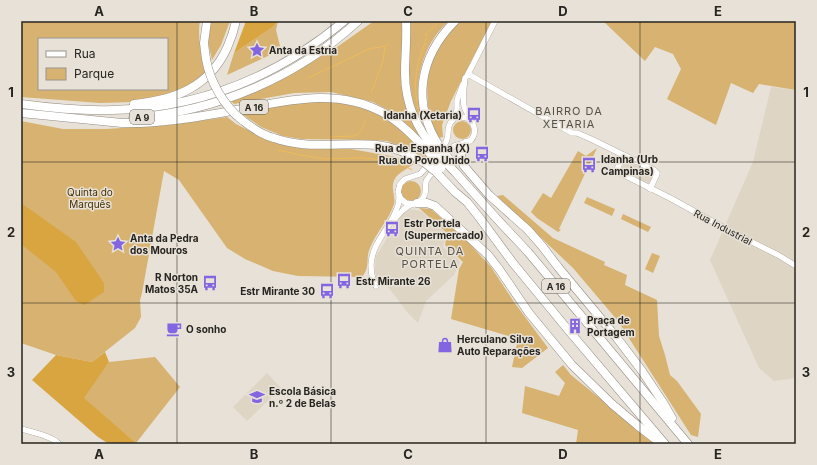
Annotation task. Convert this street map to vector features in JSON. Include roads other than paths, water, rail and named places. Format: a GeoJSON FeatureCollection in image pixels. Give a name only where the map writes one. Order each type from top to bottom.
{"type":"FeatureCollection","features":[{"type":"Feature","properties":{"kind":"highway"},"geometry":{"type":"LineString","coordinates":[[207,21],[204,43],[206,59],[207,66],[216,88],[227,105],[242,120],[260,132],[292,143],[311,145],[378,145],[399,150],[425,163],[443,165]]}},
{"type":"Feature","properties":{"kind":"highway"},"geometry":{"type":"LineString","coordinates":[[61,108],[138,104],[161,100],[184,92],[207,77],[218,64],[228,48],[236,21]]}},
{"type":"Feature","properties":{"kind":"highway","name":"A 9"},"geometry":{"type":"LineString","coordinates":[[21,104],[61,108],[111,110],[147,108],[182,102],[212,94],[250,80],[284,63],[305,51],[344,21]]}},
{"type":"Feature","properties":{"kind":"highway","name":"A 9"},"geometry":{"type":"LineString","coordinates":[[21,114],[80,119],[127,119],[165,114],[203,106],[236,96],[278,77],[303,63],[328,46],[358,21]]}},
{"type":"Feature","properties":{"kind":"highway","name":"A 16"},"geometry":{"type":"LineString","coordinates":[[406,21],[406,91],[417,124],[423,135],[436,152],[467,202],[513,262],[665,444]]}},
{"type":"Feature","properties":{"kind":"highway"},"geometry":{"type":"LineString","coordinates":[[443,165],[436,152],[425,115],[422,98],[423,80],[427,63],[434,47],[455,21]]}},
{"type":"Feature","properties":{"kind":"highway","name":"A 16"},"geometry":{"type":"LineString","coordinates":[[80,119],[122,123],[143,123],[200,117],[301,98],[338,98],[358,102],[386,115],[436,152]]}},
{"type":"Feature","properties":{"kind":"highway","name":"A 16"},"geometry":{"type":"LineString","coordinates":[[465,143],[461,154],[461,160],[464,166],[500,206],[528,230],[608,326],[642,371],[664,404],[679,433]]}},
{"type":"Feature","properties":{"kind":"highway","name":"A 16"},"geometry":{"type":"LineString","coordinates":[[443,165],[455,172],[528,252],[688,444]]}},
{"type":"Feature","properties":{"kind":"highway"},"geometry":{"type":"LineString","coordinates":[[415,204],[427,203],[435,206],[483,250],[494,262],[536,322],[572,365],[612,404],[662,444]]}},
{"type":"Feature","properties":{"kind":"street"},"geometry":{"type":"LineString","coordinates":[[390,224],[397,208],[400,184],[405,179],[423,172],[445,144],[448,138],[449,126],[453,120],[456,110],[457,100],[461,88],[495,21]]}},
{"type":"Feature","properties":{"kind":"street"},"geometry":{"type":"LineString","coordinates":[[376,286],[372,277],[371,262],[372,254],[377,243],[390,224],[403,210],[423,198],[426,179],[449,149],[472,139],[475,132],[463,100],[467,76]]}},
{"type":"Feature","properties":{"kind":"street"},"geometry":{"type":"LineString","coordinates":[[467,76],[572,133],[577,133],[584,136],[656,171],[657,174],[650,189]]}},
{"type":"Feature","properties":{"kind":"street"},"geometry":{"type":"LineString","coordinates":[[453,120],[465,117],[471,121]]}},
{"type":"Feature","properties":{"kind":"street"},"geometry":{"type":"LineString","coordinates":[[448,133],[452,140],[460,144],[465,143]]}},
{"type":"Feature","properties":{"kind":"street","name":"Rua Industrial"},"geometry":{"type":"LineString","coordinates":[[624,155],[616,171],[670,198],[796,266]]}},
{"type":"Feature","properties":{"kind":"street"},"geometry":{"type":"LineString","coordinates":[[412,177],[419,180],[425,190]]}},
{"type":"Feature","properties":{"kind":"street"},"geometry":{"type":"LineString","coordinates":[[399,195],[406,203],[415,204]]}},
{"type":"Feature","properties":{"kind":"street"},"geometry":{"type":"LineString","coordinates":[[24,430],[56,441],[59,444]]}},
{"type":"Feature","properties":{"kind":"waterway"},"geometry":{"type":"LineString","coordinates":[[424,35],[440,21]]}},
{"type":"Feature","properties":{"kind":"waterway"},"geometry":{"type":"LineString","coordinates":[[423,126],[417,103],[416,72],[427,34]]}},
{"type":"Feature","properties":{"kind":"waterway"},"geometry":{"type":"LineString","coordinates":[[371,93],[383,61],[385,46],[388,44]]}},
{"type":"Feature","properties":{"kind":"waterway"},"geometry":{"type":"LineString","coordinates":[[308,78],[369,49],[385,46]]}},
{"type":"Feature","properties":{"kind":"waterway"},"geometry":{"type":"LineString","coordinates":[[329,137],[355,136],[362,130],[365,121]]}},
{"type":"Feature","properties":{"kind":"waterway"},"geometry":{"type":"LineString","coordinates":[[278,150],[326,159],[360,158],[360,156]]}},
{"type":"Feature","properties":{"kind":"waterway"},"geometry":{"type":"LineString","coordinates":[[360,158],[393,162],[412,170]]}},
{"type":"Feature","properties":{"kind":"place","name":"Anta da Estria"},"geometry":{"type":"Point","coordinates":[257,50]}},
{"type":"Feature","properties":{"kind":"place","name":"Idanha (Xetaria)"},"geometry":{"type":"Point","coordinates":[474,115]}},
{"type":"Feature","properties":{"kind":"place","name":"Rua de Espanha (X) Rua do Povo Unido"},"geometry":{"type":"Point","coordinates":[482,154]}},
{"type":"Feature","properties":{"kind":"place","name":"Idanha (Urb Campinas)"},"geometry":{"type":"Point","coordinates":[589,165]}},
{"type":"Feature","properties":{"kind":"place","name":"Estr Portela (Supermercado)"},"geometry":{"type":"Point","coordinates":[392,229]}},
{"type":"Feature","properties":{"kind":"place","name":"Anta da Pedra dos Mouros"},"geometry":{"type":"Point","coordinates":[118,244]}},
{"type":"Feature","properties":{"kind":"place","name":"Estr Mirante 26"},"geometry":{"type":"Point","coordinates":[344,281]}},
{"type":"Feature","properties":{"kind":"place","name":"R Norton Matos 35A"},"geometry":{"type":"Point","coordinates":[210,283]}},
{"type":"Feature","properties":{"kind":"place","name":"Estr Mirante 30"},"geometry":{"type":"Point","coordinates":[327,291]}},
{"type":"Feature","properties":{"kind":"place","name":"Praça de Portagem"},"geometry":{"type":"Point","coordinates":[575,326]}},
{"type":"Feature","properties":{"kind":"place","name":"O sonho"},"geometry":{"type":"Point","coordinates":[174,329]}},
{"type":"Feature","properties":{"kind":"place","name":"Herculano Silva Auto Reparações"},"geometry":{"type":"Point","coordinates":[445,345]}},
{"type":"Feature","properties":{"kind":"place","name":"Escola Básica n.º 2 de Belas"},"geometry":{"type":"Point","coordinates":[257,397]}},
{"type":"Feature","properties":{"kind":"district","name":"BAIRRO DA XETARIA"},"geometry":{"type":"Point","coordinates":[569,117]}},
{"type":"Feature","properties":{"kind":"district","name":"QUINTA DA PORTELA"},"geometry":{"type":"Point","coordinates":[430,257]}},
{"type":"Feature","properties":{"kind":"park label","name":"Quinta do Marquês"},"geometry":{"type":"Point","coordinates":[90,198]}}]}
